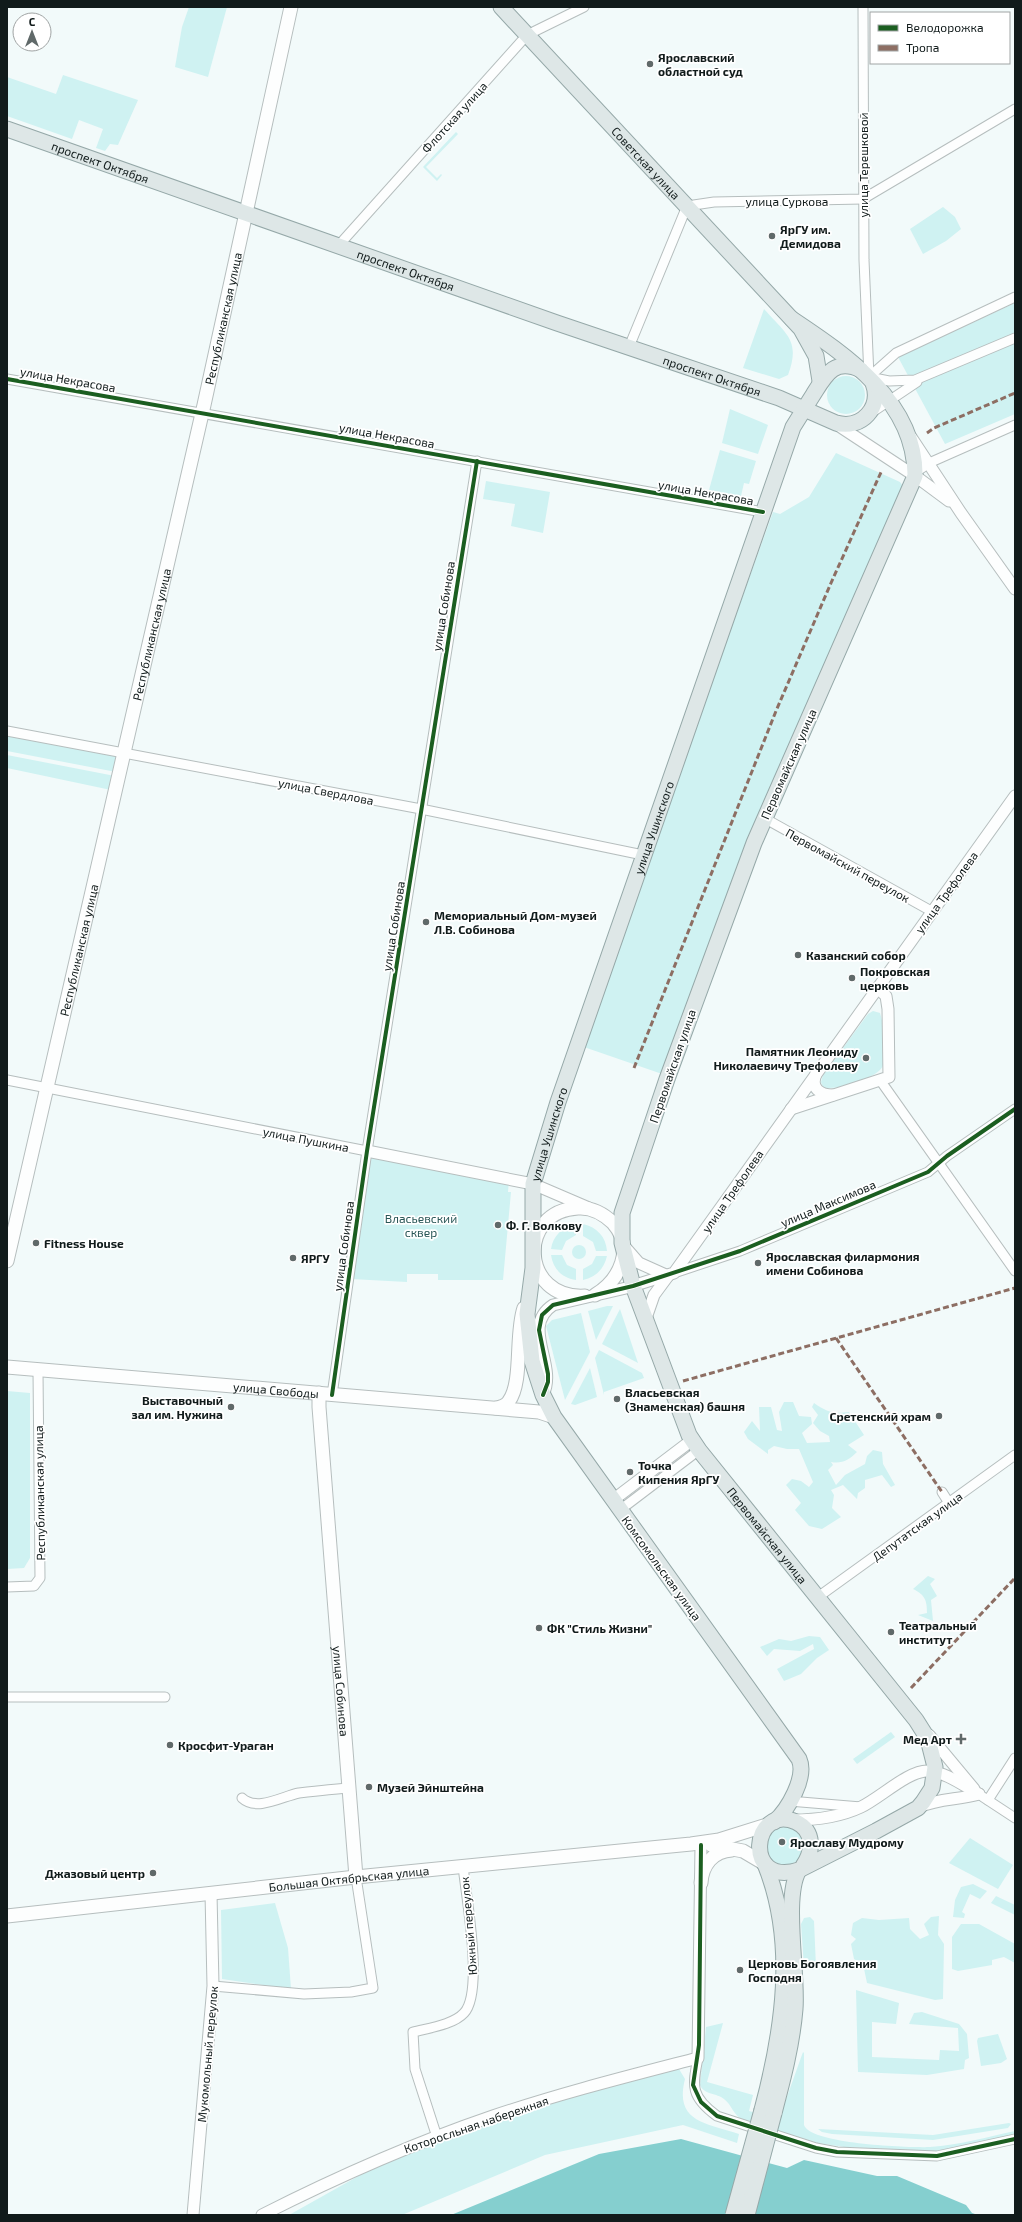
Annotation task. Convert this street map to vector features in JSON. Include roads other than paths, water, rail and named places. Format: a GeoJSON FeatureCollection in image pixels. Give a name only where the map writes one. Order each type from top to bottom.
{"type":"FeatureCollection","features":[{"type":"Feature","properties":{"kind":"main road","name":"Республиканская улица"},"geometry":{"type":"LineString","coordinates":[[7,1261],[202,412],[291,7]]}},
{"type":"Feature","properties":{"kind":"main road","name":"Советская улица"},"geometry":{"type":"LineString","coordinates":[[501,7],[792,319]]}},
{"type":"Feature","properties":{"kind":"main road","name":"проспект Октября"},"geometry":{"type":"LineString","coordinates":[[7,129],[245,214],[779,398],[831,420]]}},
{"type":"Feature","properties":{"kind":"main road"},"geometry":{"type":"LineString","coordinates":[[792,319],[844,355],[868,377],[888,401],[905,426],[914,462],[915,476]]}},
{"type":"Feature","properties":{"kind":"main road"},"geometry":{"type":"LineString","coordinates":[[779,398],[803,394],[818,385],[829,371],[840,366],[852,366],[868,377],[875,401],[866,416],[851,424],[831,420],[820,409],[818,385],[816,356],[811,346],[792,319]]}},
{"type":"Feature","properties":{"kind":"main road","name":"улица Ушинского"},"geometry":{"type":"LineString","coordinates":[[534,1254],[534,1184],[546,1138],[643,855],[793,427],[818,385]]}},
{"type":"Feature","properties":{"kind":"main road"},"geometry":{"type":"LineString","coordinates":[[779,398],[789,407],[792,414],[793,427]]}},
{"type":"Feature","properties":{"kind":"main road","name":"Первомайская улица"},"geometry":{"type":"LineString","coordinates":[[915,476],[764,818],[710,958],[622,1213],[622,1243],[633,1286],[696,1445],[916,1720],[929,1743],[934,1758],[935,1772]]}},
{"type":"Feature","properties":{"kind":"main road"},"geometry":{"type":"LineString","coordinates":[[580,1207],[601,1213],[615,1226],[622,1243],[623,1259],[618,1274],[608,1286],[590,1296],[567,1296],[550,1287],[539,1273],[534,1254],[538,1234],[543,1224],[555,1214],[570,1208],[580,1207]]}},
{"type":"Feature","properties":{"kind":"main road","name":"Комсомольская улица"},"geometry":{"type":"LineString","coordinates":[[534,1254],[528,1300],[527,1328],[531,1355],[543,1396],[554,1418],[799,1759],[801,1766],[801,1777],[777,1822]]}},
{"type":"Feature","properties":{"kind":"main road","name":"Комсомольская улица"},"geometry":{"type":"LineString","coordinates":[[496,1408],[507,1404],[513,1394],[520,1326],[528,1300]]}},
{"type":"Feature","properties":{"kind":"main road","name":"улица Свободы"},"geometry":{"type":"LineString","coordinates":[[7,1367],[38,1371],[539,1412],[554,1418]]}},
{"type":"Feature","properties":{"kind":"main road","name":"улица Свободы"},"geometry":{"type":"LineString","coordinates":[[7,1372],[38,1371]]}},
{"type":"Feature","properties":{"kind":"main road","name":"улица Собинова"},"geometry":{"type":"LineString","coordinates":[[326,1394],[319,1414],[356,1877]]}},
{"type":"Feature","properties":{"kind":"main road","name":"улица Свободы"},"geometry":{"type":"LineString","coordinates":[[514,1410],[530,1404],[543,1396]]}},
{"type":"Feature","properties":{"kind":"main road"},"geometry":{"type":"LineString","coordinates":[[765,1864],[780,1872],[801,1868],[876,1831],[918,1808],[929,1794],[935,1772]]}},
{"type":"Feature","properties":{"kind":"main road"},"geometry":{"type":"LineString","coordinates":[[733,2215],[768,2112],[787,2066],[795,2008],[795,1966],[791,1904],[794,1880],[811,1850],[810,1837],[803,1827],[777,1822],[763,1831],[759,1840],[759,1852],[765,1864],[778,1901],[783,1976],[782,2008],[768,2112],[747,2215]]}},
{"type":"Feature","properties":{"kind":"main road","name":"Большая Октябрьская улица"},"geometry":{"type":"LineString","coordinates":[[7,1916],[356,1877],[705,1843],[777,1822]]}},
{"type":"Feature","properties":{"kind":"main road"},"geometry":{"type":"LineString","coordinates":[[701,1860],[705,1843]]}},
{"type":"Feature","properties":{"kind":"main road","name":"Большая Октябрьская улица"},"geometry":{"type":"LineString","coordinates":[[705,1843],[743,1851],[765,1864]]}},
{"type":"Feature","properties":{"kind":"main road"},"geometry":{"type":"LineString","coordinates":[[701,1883],[704,1868],[713,1857],[726,1850],[743,1851]]}},
{"type":"Feature","properties":{"kind":"street","name":"Флотская улица"},"geometry":{"type":"LineString","coordinates":[[339,246],[527,35],[584,7]]}},
{"type":"Feature","properties":{"kind":"street","name":"улица Терешковой"},"geometry":{"type":"LineString","coordinates":[[863,7],[863,199],[868,377]]}},
{"type":"Feature","properties":{"kind":"street","name":"улица Суркова"},"geometry":{"type":"LineString","coordinates":[[686,206],[714,202],[863,199],[1015,109]]}},
{"type":"Feature","properties":{"kind":"street"},"geometry":{"type":"LineString","coordinates":[[629,347],[686,206]]}},
{"type":"Feature","properties":{"kind":"street"},"geometry":{"type":"LineString","coordinates":[[868,377],[896,353],[1015,297]]}},
{"type":"Feature","properties":{"kind":"street"},"geometry":{"type":"LineString","coordinates":[[866,416],[925,377],[1015,338]]}},
{"type":"Feature","properties":{"kind":"street"},"geometry":{"type":"LineString","coordinates":[[868,377],[899,382],[925,377]]}},
{"type":"Feature","properties":{"kind":"street","name":"улица Некрасова"},"geometry":{"type":"LineString","coordinates":[[7,379],[202,412],[763,512]]}},
{"type":"Feature","properties":{"kind":"street"},"geometry":{"type":"LineString","coordinates":[[831,420],[941,494],[961,513]]}},
{"type":"Feature","properties":{"kind":"street","name":"Первомайская улица"},"geometry":{"type":"LineString","coordinates":[[915,476],[919,470],[929,463],[1015,424]]}},
{"type":"Feature","properties":{"kind":"street"},"geometry":{"type":"LineString","coordinates":[[905,426],[961,513],[1015,589]]}},
{"type":"Feature","properties":{"kind":"street","name":"улица Собинова"},"geometry":{"type":"LineString","coordinates":[[326,1394],[368,1151],[476,461]]}},
{"type":"Feature","properties":{"kind":"street","name":"улица Свердлова"},"geometry":{"type":"LineString","coordinates":[[7,731],[421,809],[643,855]]}},
{"type":"Feature","properties":{"kind":"street","name":"улица Трефолева"},"geometry":{"type":"LineString","coordinates":[[646,1318],[654,1295],[671,1274],[933,912],[1015,796]]}},
{"type":"Feature","properties":{"kind":"street","name":"Первомайский переулок"},"geometry":{"type":"LineString","coordinates":[[764,818],[933,912]]}},
{"type":"Feature","properties":{"kind":"street"},"geometry":{"type":"LineString","coordinates":[[878,988],[886,996],[888,1009],[885,1078],[889,1092],[1015,1271]]}},
{"type":"Feature","properties":{"kind":"street"},"geometry":{"type":"LineString","coordinates":[[816,1073],[814,1081],[816,1089],[824,1094],[833,1095]]}},
{"type":"Feature","properties":{"kind":"street"},"geometry":{"type":"LineString","coordinates":[[790,1109],[885,1078]]}},
{"type":"Feature","properties":{"kind":"street","name":"улица Пушкина"},"geometry":{"type":"LineString","coordinates":[[7,1080],[534,1184],[601,1213]]}},
{"type":"Feature","properties":{"kind":"street","name":"улица Максимова"},"geometry":{"type":"LineString","coordinates":[[543,1396],[548,1382],[548,1374],[539,1330],[542,1315],[553,1305],[633,1286],[740,1251],[928,1172],[1015,1109]]}},
{"type":"Feature","properties":{"kind":"street"},"geometry":{"type":"LineString","coordinates":[[622,1243],[627,1251],[639,1263],[671,1274]]}},
{"type":"Feature","properties":{"kind":"street","name":"Республиканская улица"},"geometry":{"type":"LineString","coordinates":[[7,1587],[34,1586],[40,1578],[38,1371]]}},
{"type":"Feature","properties":{"kind":"street"},"geometry":{"type":"LineString","coordinates":[[616,1505],[696,1445]]}},
{"type":"Feature","properties":{"kind":"street","name":"Депутатская улица"},"geometry":{"type":"LineString","coordinates":[[818,1597],[1015,1456]]}},
{"type":"Feature","properties":{"kind":"street"},"geometry":{"type":"LineString","coordinates":[[942,1492],[949,1503]]}},
{"type":"Feature","properties":{"kind":"street"},"geometry":{"type":"LineString","coordinates":[[7,1697],[165,1697]]}},
{"type":"Feature","properties":{"kind":"street","name":"Первомайская улица"},"geometry":{"type":"LineString","coordinates":[[916,1720],[983,1797],[1015,1818]]}},
{"type":"Feature","properties":{"kind":"street"},"geometry":{"type":"LineString","coordinates":[[918,1808],[937,1800],[983,1797],[1000,1781],[1015,1758]]}},
{"type":"Feature","properties":{"kind":"street"},"geometry":{"type":"LineString","coordinates":[[777,1822],[827,1817],[861,1807],[918,1772],[935,1772],[983,1797]]}},
{"type":"Feature","properties":{"kind":"street"},"geometry":{"type":"LineString","coordinates":[[242,1798],[252,1803],[263,1803],[298,1794],[349,1788]]}},
{"type":"Feature","properties":{"kind":"street"},"geometry":{"type":"LineString","coordinates":[[789,1801],[861,1807]]}},
{"type":"Feature","properties":{"kind":"street"},"geometry":{"type":"LineString","coordinates":[[701,1860],[698,2058],[693,2079],[695,2090],[706,2108],[717,2116],[816,2148],[837,2152],[937,2156],[1015,2139]]}},
{"type":"Feature","properties":{"kind":"street","name":"Южный переулок"},"geometry":{"type":"LineString","coordinates":[[437,2137],[415,2069],[413,2032],[455,2019],[464,2014],[471,2004],[474,1968],[463,1866]]}},
{"type":"Feature","properties":{"kind":"street","name":"улица Собинова"},"geometry":{"type":"LineString","coordinates":[[213,1986],[304,1994],[351,1992],[372,1988],[356,1877]]}},
{"type":"Feature","properties":{"kind":"street","name":"Мукомольный переулок"},"geometry":{"type":"LineString","coordinates":[[193,2215],[213,1986],[211,1893]]}},
{"type":"Feature","properties":{"kind":"street","name":"Которосльная набережная"},"geometry":{"type":"LineString","coordinates":[[262,2215],[363,2166],[493,2116],[588,2086],[698,2058]]}},
{"type":"Feature","properties":{"kind":"water"},"geometry":{"type":"Polygon","coordinates":[[[681,2139],[787,2168],[804,2160],[877,2176],[897,2176],[966,2205],[972,2213],[978,2215],[451,2215],[599,2154],[681,2139]]]}},
{"type":"Feature","properties":{"kind":"place","name":"Ярославский областной суд"},"geometry":{"type":"Point","coordinates":[650,64]}},
{"type":"Feature","properties":{"kind":"place","name":"ЯрГУ им. Демидова"},"geometry":{"type":"Point","coordinates":[772,236]}},
{"type":"Feature","properties":{"kind":"place","name":"Мемориальный Дом-музей Л.В. Собинова"},"geometry":{"type":"Point","coordinates":[426,922]}},
{"type":"Feature","properties":{"kind":"place","name":"Казанский собор"},"geometry":{"type":"Point","coordinates":[798,955]}},
{"type":"Feature","properties":{"kind":"place","name":"Покровская церковь"},"geometry":{"type":"Point","coordinates":[852,978]}},
{"type":"Feature","properties":{"kind":"place","name":"Памятник Леониду Николаевичу Трефолеву"},"geometry":{"type":"Point","coordinates":[866,1058]}},
{"type":"Feature","properties":{"kind":"place","name":"Ф. Г. Волкову"},"geometry":{"type":"Point","coordinates":[498,1225]}},
{"type":"Feature","properties":{"kind":"place","name":"Fitness House"},"geometry":{"type":"Point","coordinates":[36,1243]}},
{"type":"Feature","properties":{"kind":"place","name":"ЯРГУ"},"geometry":{"type":"Point","coordinates":[293,1258]}},
{"type":"Feature","properties":{"kind":"place","name":"Ярославская филармония имени Собинова"},"geometry":{"type":"Point","coordinates":[758,1263]}},
{"type":"Feature","properties":{"kind":"place","name":"Власьевская (Знаменская) башня"},"geometry":{"type":"Point","coordinates":[617,1399]}},
{"type":"Feature","properties":{"kind":"place","name":"Выставочный зал им. Нужина"},"geometry":{"type":"Point","coordinates":[231,1407]}},
{"type":"Feature","properties":{"kind":"place","name":"Сретенский храм"},"geometry":{"type":"Point","coordinates":[939,1416]}},
{"type":"Feature","properties":{"kind":"place","name":"Точка Кипения ЯрГУ"},"geometry":{"type":"Point","coordinates":[630,1472]}},
{"type":"Feature","properties":{"kind":"place","name":"ФК \"Стиль Жизни\""},"geometry":{"type":"Point","coordinates":[539,1628]}},
{"type":"Feature","properties":{"kind":"place","name":"Театральный институт"},"geometry":{"type":"Point","coordinates":[891,1632]}},
{"type":"Feature","properties":{"kind":"place","name":"Мед Арт"},"geometry":{"type":"Point","coordinates":[961,1739]}},
{"type":"Feature","properties":{"kind":"place","name":"Кросфит-Ураган"},"geometry":{"type":"Point","coordinates":[170,1745]}},
{"type":"Feature","properties":{"kind":"place","name":"Музей Эйнштейна"},"geometry":{"type":"Point","coordinates":[369,1787]}},
{"type":"Feature","properties":{"kind":"place","name":"Ярославу Мудрому"},"geometry":{"type":"Point","coordinates":[782,1842]}},
{"type":"Feature","properties":{"kind":"place","name":"Джазовый центр"},"geometry":{"type":"Point","coordinates":[153,1873]}},
{"type":"Feature","properties":{"kind":"place","name":"Церковь Богоявления Господня"},"geometry":{"type":"Point","coordinates":[740,1970]}},
{"type":"Feature","properties":{"kind":"park label","name":"Власьевский сквер"},"geometry":{"type":"Point","coordinates":[421,1225]}}]}
